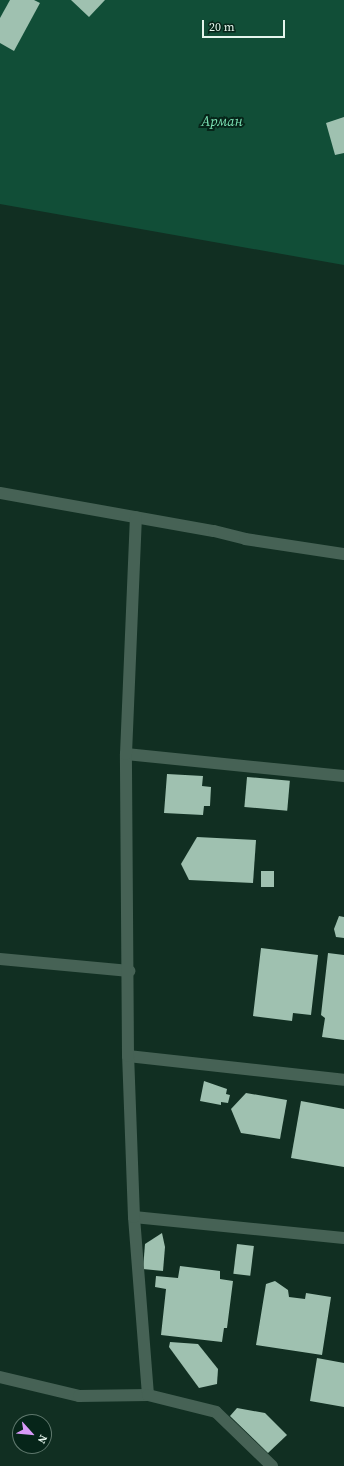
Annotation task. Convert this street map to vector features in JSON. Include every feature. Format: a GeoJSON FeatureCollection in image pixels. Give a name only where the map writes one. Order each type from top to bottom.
{"type":"FeatureCollection","features":[{"type":"Feature","properties":{"kind":"street"},"geometry":{"type":"LineString","coordinates":[[0,493],[136,517],[245,539],[344,554]]}},
{"type":"Feature","properties":{"kind":"street"},"geometry":{"type":"LineString","coordinates":[[136,517],[126,754],[129,970],[128,1056],[134,1216],[148,1396]]}},
{"type":"Feature","properties":{"kind":"street"},"geometry":{"type":"LineString","coordinates":[[126,754],[344,776]]}},
{"type":"Feature","properties":{"kind":"street"},"geometry":{"type":"LineString","coordinates":[[0,960],[129,970]]}},
{"type":"Feature","properties":{"kind":"street"},"geometry":{"type":"LineString","coordinates":[[128,1056],[344,1080]]}},
{"type":"Feature","properties":{"kind":"street"},"geometry":{"type":"LineString","coordinates":[[134,1216],[344,1238]]}},
{"type":"Feature","properties":{"kind":"street"},"geometry":{"type":"LineString","coordinates":[[0,1377],[79,1396],[148,1396],[216,1412],[272,1466]]}},
{"type":"Feature","properties":{"kind":"green space","name":"Арман"},"geometry":{"type":"Polygon","coordinates":[[[0,0],[344,0],[344,265],[0,204],[0,0]]]}},
{"type":"Feature","properties":{"kind":"building"},"geometry":{"type":"Polygon","coordinates":[[[10,0],[34,0],[40,3],[14,51],[0,43],[0,18],[10,0]]]}},
{"type":"Feature","properties":{"kind":"building"},"geometry":{"type":"Polygon","coordinates":[[[71,0],[105,0],[89,17],[71,0]]]}},
{"type":"Feature","properties":{"kind":"building"},"geometry":{"type":"Polygon","coordinates":[[[344,117],[344,153],[335,155],[326,123],[344,117]]]}},
{"type":"Feature","properties":{"kind":"building"},"geometry":{"type":"Polygon","coordinates":[[[167,774],[203,776],[202,786],[211,787],[210,806],[204,806],[203,815],[164,813],[167,774]]]}},
{"type":"Feature","properties":{"kind":"building"},"geometry":{"type":"Polygon","coordinates":[[[247,777],[290,781],[287,811],[244,807],[247,777]]]}},
{"type":"Feature","properties":{"kind":"building"},"geometry":{"type":"Polygon","coordinates":[[[197,837],[256,840],[253,883],[189,880],[181,864],[197,837]]]}},
{"type":"Feature","properties":{"kind":"building"},"geometry":{"type":"Polygon","coordinates":[[[261,871],[274,871],[274,887],[261,887],[261,871]]]}},
{"type":"Feature","properties":{"kind":"building"},"geometry":{"type":"Polygon","coordinates":[[[339,916],[344,917],[344,938],[336,937],[334,929],[339,916]]]}},
{"type":"Feature","properties":{"kind":"building"},"geometry":{"type":"Polygon","coordinates":[[[261,948],[318,955],[311,1015],[293,1013],[292,1021],[253,1016],[261,948]]]}},
{"type":"Feature","properties":{"kind":"building"},"geometry":{"type":"Polygon","coordinates":[[[328,953],[344,955],[344,1040],[322,1037],[325,1018],[321,1015],[328,953]]]}},
{"type":"Feature","properties":{"kind":"building"},"geometry":{"type":"Polygon","coordinates":[[[204,1081],[227,1089],[226,1094],[230,1095],[228,1103],[221,1102],[221,1105],[200,1101],[204,1081]]]}},
{"type":"Feature","properties":{"kind":"building"},"geometry":{"type":"Polygon","coordinates":[[[246,1093],[287,1100],[280,1139],[241,1133],[231,1109],[246,1093]]]}},
{"type":"Feature","properties":{"kind":"building"},"geometry":{"type":"Polygon","coordinates":[[[301,1101],[344,1109],[344,1167],[291,1158],[301,1101]]]}},
{"type":"Feature","properties":{"kind":"building"},"geometry":{"type":"Polygon","coordinates":[[[162,1233],[165,1247],[163,1271],[143,1269],[145,1244],[162,1233]]]}},
{"type":"Feature","properties":{"kind":"building"},"geometry":{"type":"Polygon","coordinates":[[[237,1244],[254,1246],[250,1276],[233,1274],[237,1244]]]}},
{"type":"Feature","properties":{"kind":"building"},"geometry":{"type":"Polygon","coordinates":[[[180,1266],[220,1271],[220,1279],[233,1281],[227,1328],[224,1328],[222,1342],[161,1335],[166,1289],[155,1287],[156,1276],[178,1278],[180,1266]]]}},
{"type":"Feature","properties":{"kind":"building"},"geometry":{"type":"Polygon","coordinates":[[[275,1281],[288,1290],[289,1297],[305,1299],[306,1293],[331,1297],[322,1355],[256,1345],[266,1284],[275,1281]]]}},
{"type":"Feature","properties":{"kind":"building"},"geometry":{"type":"Polygon","coordinates":[[[170,1342],[198,1344],[218,1369],[217,1384],[199,1388],[169,1347],[170,1342]]]}},
{"type":"Feature","properties":{"kind":"building"},"geometry":{"type":"Polygon","coordinates":[[[317,1358],[344,1363],[344,1407],[310,1401],[317,1358]]]}},
{"type":"Feature","properties":{"kind":"building"},"geometry":{"type":"Polygon","coordinates":[[[237,1408],[265,1413],[287,1435],[268,1453],[230,1416],[237,1408]]]}}]}
